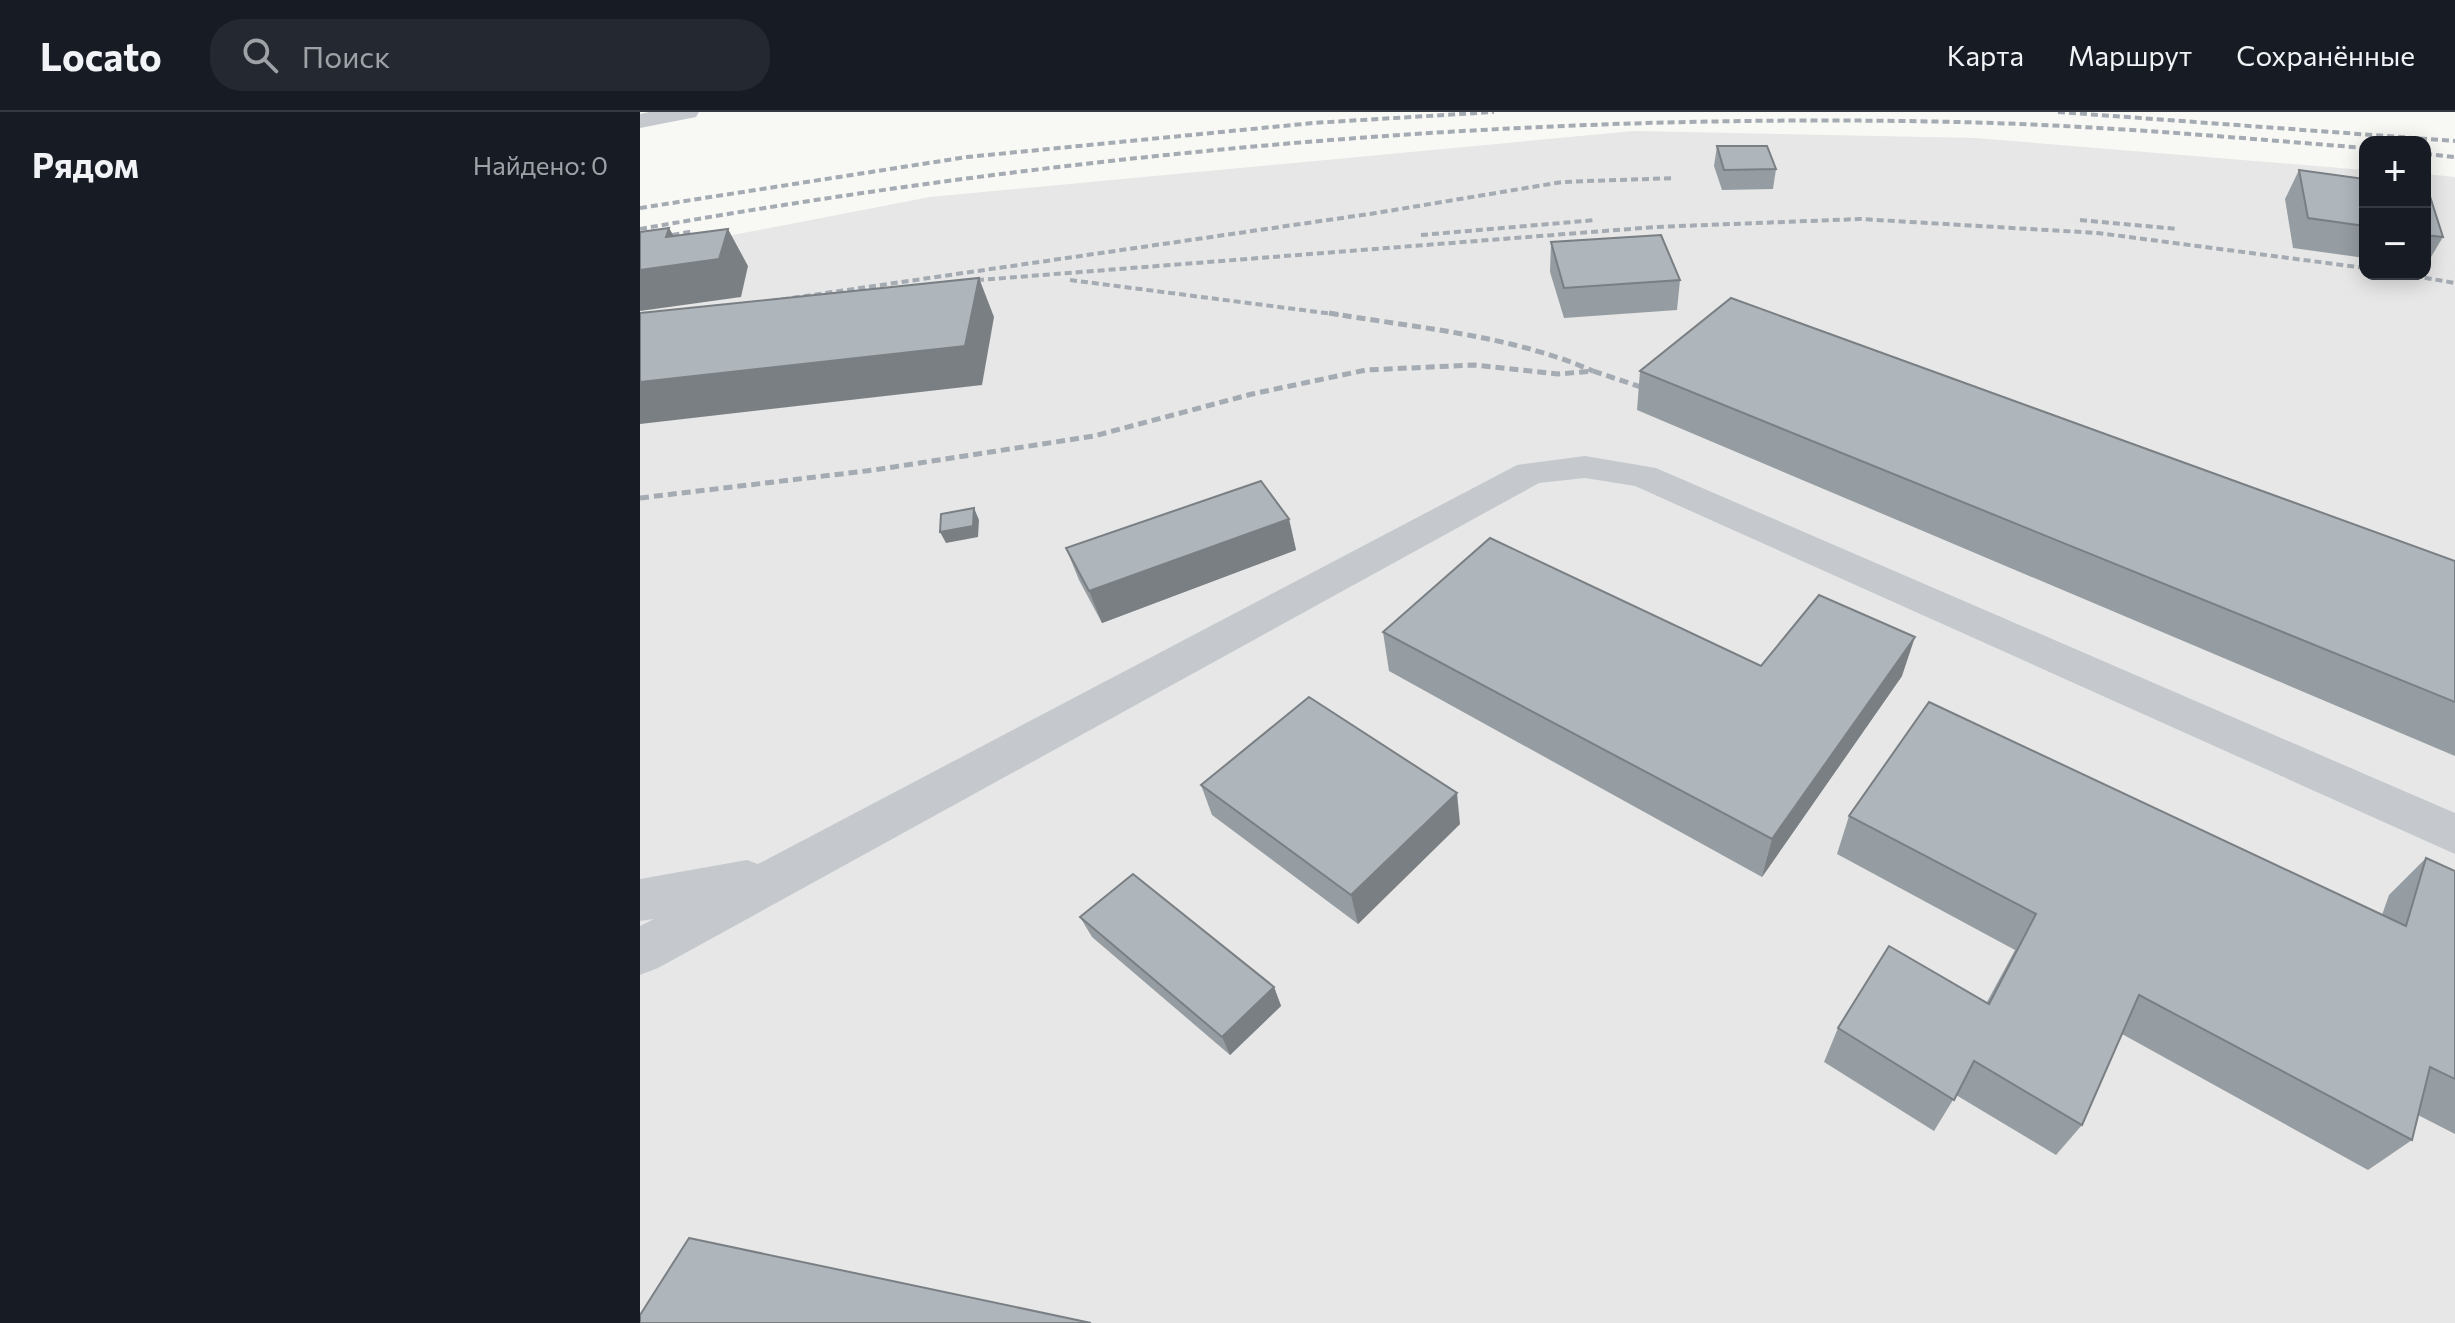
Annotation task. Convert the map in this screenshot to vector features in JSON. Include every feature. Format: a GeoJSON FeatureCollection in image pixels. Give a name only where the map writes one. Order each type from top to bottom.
{"type":"FeatureCollection","features":[{"type":"Feature","properties":{"kind":"street"},"geometry":{"type":"LineString","coordinates":[[640,121],[687,112]]}},
{"type":"Feature","properties":{"kind":"street"},"geometry":{"type":"LineString","coordinates":[[640,952],[1530,473],[1585,467],[1643,476],[1670,487],[2455,834]]}},
{"type":"Feature","properties":{"kind":"street"},"geometry":{"type":"LineString","coordinates":[[640,900],[785,874]]}},
{"type":"Feature","properties":{"kind":"shaded area"},"geometry":{"type":"Polygon","coordinates":[[[1634,131],[1975,138],[2359,170],[2359,280],[2431,280],[2431,175],[2455,177],[2455,1323],[640,1323],[640,253],[930,197],[1634,131]]]}},
{"type":"Feature","properties":{"kind":"building"},"geometry":{"type":"Polygon","coordinates":[[[1717,146],[1767,146],[1776,169],[1724,170],[1717,146]]]}},
{"type":"Feature","properties":{"kind":"building"},"geometry":{"type":"Polygon","coordinates":[[[2299,170],[2359,178],[2359,225],[2308,218],[2299,170]]]}},
{"type":"Feature","properties":{"kind":"building"},"geometry":{"type":"Polygon","coordinates":[[[2431,200],[2443,237],[2431,236],[2431,200]]]}},
{"type":"Feature","properties":{"kind":"building"},"geometry":{"type":"Polygon","coordinates":[[[669,228],[666,237],[728,229],[719,259],[640,270],[640,232],[669,228]]]}},
{"type":"Feature","properties":{"kind":"building"},"geometry":{"type":"Polygon","coordinates":[[[1661,235],[1680,280],[1564,288],[1551,242],[1661,235]]]}},
{"type":"Feature","properties":{"kind":"building"},"geometry":{"type":"Polygon","coordinates":[[[979,278],[965,346],[640,382],[640,313],[979,278]]]}},
{"type":"Feature","properties":{"kind":"building"},"geometry":{"type":"Polygon","coordinates":[[[1731,298],[2455,561],[2455,702],[1640,371],[1731,298]]]}},
{"type":"Feature","properties":{"kind":"building"},"geometry":{"type":"Polygon","coordinates":[[[1261,481],[1289,519],[1089,591],[1066,548],[1261,481]]]}},
{"type":"Feature","properties":{"kind":"building"},"geometry":{"type":"Polygon","coordinates":[[[974,508],[973,526],[940,532],[941,514],[974,508]]]}},
{"type":"Feature","properties":{"kind":"building"},"geometry":{"type":"Polygon","coordinates":[[[1490,538],[1761,666],[1819,595],[1915,637],[1772,839],[1383,632],[1490,538]]]}},
{"type":"Feature","properties":{"kind":"building"},"geometry":{"type":"Polygon","coordinates":[[[1309,697],[1457,793],[1351,895],[1201,785],[1309,697]]]}},
{"type":"Feature","properties":{"kind":"building"},"geometry":{"type":"Polygon","coordinates":[[[1929,702],[2406,926],[2426,858],[2455,871],[2455,1079],[2430,1067],[2412,1140],[2139,995],[2082,1125],[1974,1061],[1954,1100],[1838,1028],[1889,946],[1989,1004],[2036,914],[1849,816],[1929,702]]]}},
{"type":"Feature","properties":{"kind":"building"},"geometry":{"type":"Polygon","coordinates":[[[1133,874],[1274,987],[1222,1037],[1080,917],[1133,874]]]}},
{"type":"Feature","properties":{"kind":"building"},"geometry":{"type":"Polygon","coordinates":[[[689,1238],[1091,1323],[640,1323],[640,1315],[689,1238]]]}},
{"type":"Feature","properties":{"kind":"railway"},"geometry":{"type":"LineString","coordinates":[[640,208],[967,157],[1313,123],[1494,112]]}},
{"type":"Feature","properties":{"kind":"railway"},"geometry":{"type":"LineString","coordinates":[[2058,112],[2455,141]]}},
{"type":"Feature","properties":{"kind":"railway"},"geometry":{"type":"LineString","coordinates":[[640,229],[967,178],[1296,143],[1461,131],[1791,121],[1957,122],[2110,129],[2359,148]]}},
{"type":"Feature","properties":{"kind":"railway"},"geometry":{"type":"LineString","coordinates":[[2431,155],[2455,157]]}},
{"type":"Feature","properties":{"kind":"railway"},"geometry":{"type":"LineString","coordinates":[[771,301],[1376,213],[1562,182],[1675,178]]}},
{"type":"Feature","properties":{"kind":"railway"},"geometry":{"type":"LineString","coordinates":[[966,281],[1655,227],[1860,219],[2098,233],[2359,267]]}},
{"type":"Feature","properties":{"kind":"railway"},"geometry":{"type":"LineString","coordinates":[[1421,235],[1596,220]]}},
{"type":"Feature","properties":{"kind":"railway"},"geometry":{"type":"LineString","coordinates":[[2080,220],[2178,229]]}},
{"type":"Feature","properties":{"kind":"railway"},"geometry":{"type":"LineString","coordinates":[[640,241],[694,231]]}},
{"type":"Feature","properties":{"kind":"railway"},"geometry":{"type":"LineString","coordinates":[[2431,279],[2455,283]]}},
{"type":"Feature","properties":{"kind":"railway"},"geometry":{"type":"LineString","coordinates":[[1070,280],[1341,315]]}},
{"type":"Feature","properties":{"kind":"railway"},"geometry":{"type":"LineString","coordinates":[[1329,313],[1497,341],[1593,371]]}},
{"type":"Feature","properties":{"kind":"railway"},"geometry":{"type":"LineString","coordinates":[[640,498],[874,470],[1094,436],[1252,394],[1366,370],[1474,365],[1558,374],[1593,371]]}},
{"type":"Feature","properties":{"kind":"railway"},"geometry":{"type":"LineString","coordinates":[[1593,371],[1653,391]]}}]}
